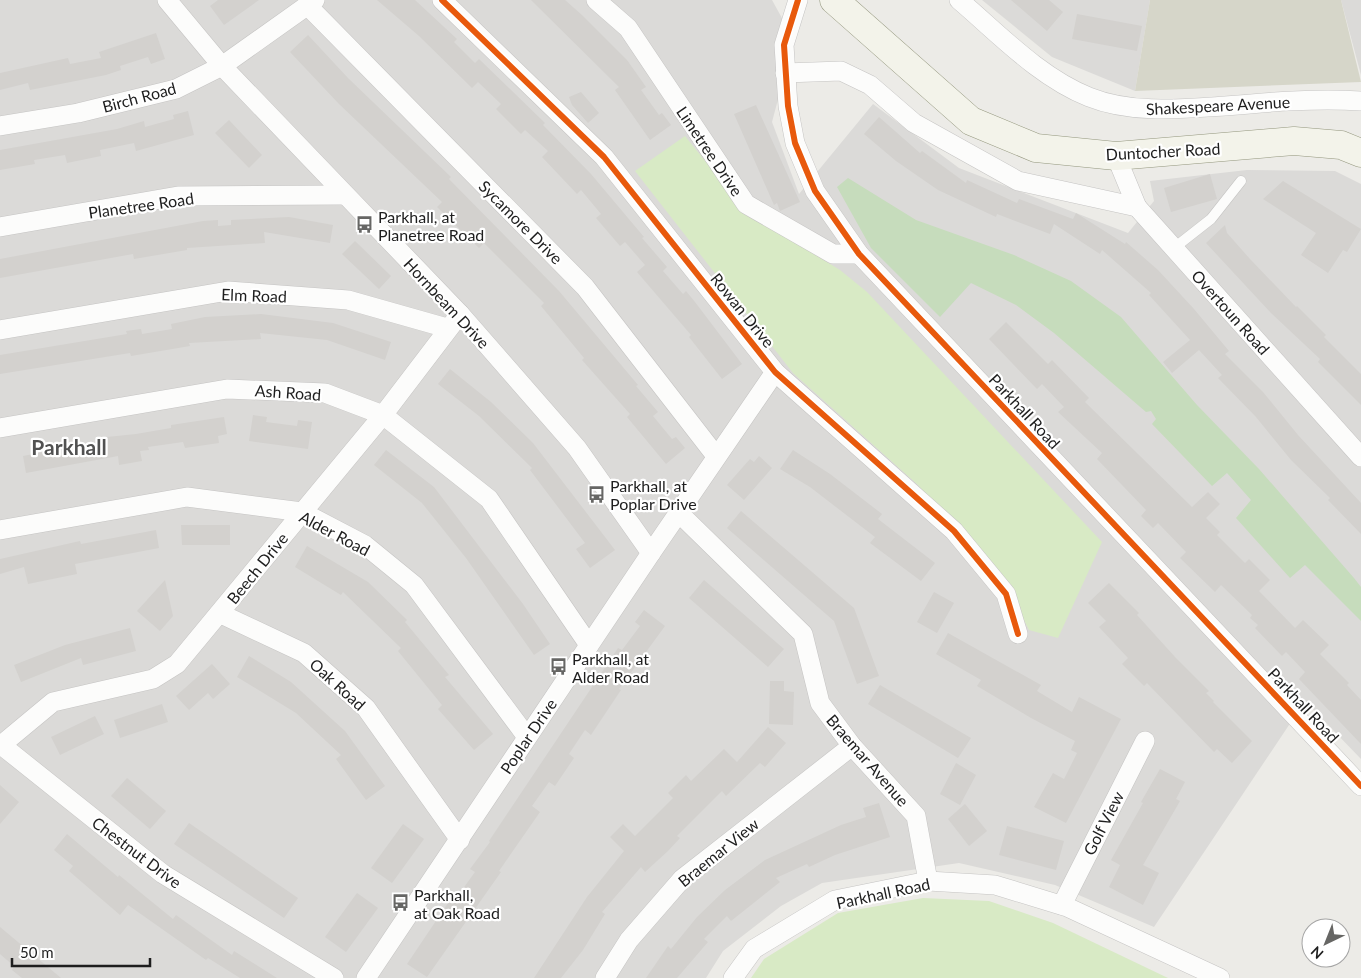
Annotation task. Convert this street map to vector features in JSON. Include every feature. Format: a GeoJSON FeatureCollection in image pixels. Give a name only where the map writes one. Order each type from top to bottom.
{"type":"FeatureCollection","features":[{"type":"Feature","properties":{"kind":"main road","name":"Duntocher Road"},"geometry":{"type":"LineString","coordinates":[[834,0],[971,121],[1036,148],[1116,156],[1294,141],[1341,145],[1361,153]]}},
{"type":"Feature","properties":{"kind":"street","name":"Hornbeam Drive"},"geometry":{"type":"LineString","coordinates":[[167,0],[222,66],[460,314],[577,448],[651,552]]}},
{"type":"Feature","properties":{"kind":"street","name":"Rowan Drive"},"geometry":{"type":"LineString","coordinates":[[442,0],[604,157],[775,372],[954,531],[1006,594],[1018,634]]}},
{"type":"Feature","properties":{"kind":"street","name":"Limetree Drive"},"geometry":{"type":"LineString","coordinates":[[596,0],[628,28],[746,204],[833,254],[859,254]]}},
{"type":"Feature","properties":{"kind":"street","name":"Parkhall Road"},"geometry":{"type":"LineString","coordinates":[[798,0],[784,45],[788,106],[795,143],[815,191],[859,254],[1361,786]]}},
{"type":"Feature","properties":{"kind":"street","name":"Shakespeare Avenue"},"geometry":{"type":"LineString","coordinates":[[959,0],[1042,71],[1090,97],[1139,108],[1178,109],[1333,99],[1361,101]]}},
{"type":"Feature","properties":{"kind":"street","name":"Birch Road"},"geometry":{"type":"LineString","coordinates":[[0,126],[78,114],[176,89],[222,66],[311,3]]}},
{"type":"Feature","properties":{"kind":"street","name":"Sycamore Drive"},"geometry":{"type":"LineString","coordinates":[[311,3],[585,287],[716,456]]}},
{"type":"Feature","properties":{"kind":"street"},"geometry":{"type":"LineString","coordinates":[[785,73],[841,71],[870,86],[914,123],[1018,181],[1137,207]]}},
{"type":"Feature","properties":{"kind":"street","name":"Overtoun Road"},"geometry":{"type":"LineString","coordinates":[[1116,156],[1137,207],[1361,457]]}},
{"type":"Feature","properties":{"kind":"street","name":"Planetree Road"},"geometry":{"type":"LineString","coordinates":[[0,227],[178,196],[344,194]]}},
{"type":"Feature","properties":{"kind":"street","name":"Elm Road"},"geometry":{"type":"LineString","coordinates":[[0,330],[228,291],[348,300],[447,328]]}},
{"type":"Feature","properties":{"kind":"street","name":"Beech Drive"},"geometry":{"type":"LineString","coordinates":[[0,745],[53,702],[153,679],[178,664],[383,415],[447,328],[460,314]]}},
{"type":"Feature","properties":{"kind":"street","name":"Poplar Drive"},"geometry":{"type":"LineString","coordinates":[[366,978],[651,552],[775,372]]}},
{"type":"Feature","properties":{"kind":"street","name":"Ash Road"},"geometry":{"type":"LineString","coordinates":[[0,428],[226,389],[325,393],[383,415],[489,500],[589,645]]}},
{"type":"Feature","properties":{"kind":"street","name":"Alder Road"},"geometry":{"type":"LineString","coordinates":[[0,530],[187,497],[302,512],[365,545],[414,585],[527,737]]}},
{"type":"Feature","properties":{"kind":"street","name":"Braemar Avenue"},"geometry":{"type":"LineString","coordinates":[[679,512],[803,634],[820,703],[852,746],[916,816],[928,881]]}},
{"type":"Feature","properties":{"kind":"street","name":"Oak Road"},"geometry":{"type":"LineString","coordinates":[[221,614],[304,653],[366,708],[460,840]]}},
{"type":"Feature","properties":{"kind":"street","name":"Golf View"},"geometry":{"type":"LineString","coordinates":[[1062,905],[1145,741]]}},
{"type":"Feature","properties":{"kind":"street","name":"Chestnut Drive"},"geometry":{"type":"LineString","coordinates":[[0,745],[163,874],[334,978]]}},
{"type":"Feature","properties":{"kind":"street","name":"Braemar View"},"geometry":{"type":"LineString","coordinates":[[605,978],[629,940],[682,879],[852,746]]}},
{"type":"Feature","properties":{"kind":"street","name":"Parkhall Road"},"geometry":{"type":"LineString","coordinates":[[733,978],[754,949],[835,900],[928,881],[995,884],[1062,905],[1220,978]]}},
{"type":"Feature","properties":{"kind":"lane"},"geometry":{"type":"LineString","coordinates":[[1174,248],[1211,219],[1241,181]]}},
{"type":"Feature","properties":{"kind":"shaded area"},"geometry":{"type":"Polygon","coordinates":[[[0,0],[772,0],[788,29],[785,73],[772,122],[799,194],[873,104],[959,168],[1128,233],[1154,201],[1150,181],[1247,170],[1335,171],[1361,184],[1361,759],[1305,701],[1154,927],[1055,885],[959,863],[822,883],[781,906],[723,951],[706,978],[0,978],[0,0]]]}},
{"type":"Feature","properties":{"kind":"shaded area"},"geometry":{"type":"Polygon","coordinates":[[[982,0],[1150,0],[1135,91],[1052,57],[982,0]]]}},
{"type":"Feature","properties":{"kind":"shaded area"},"geometry":{"type":"Polygon","coordinates":[[[1150,0],[1341,0],[1361,82],[1135,91],[1150,0]]]}},
{"type":"Feature","properties":{"kind":"shaded area"},"geometry":{"type":"Polygon","coordinates":[[[1341,0],[1361,0],[1361,75],[1341,0]]]}},
{"type":"Feature","properties":{"kind":"green space"},"geometry":{"type":"Polygon","coordinates":[[[685,136],[747,213],[840,270],[867,292],[1102,542],[1058,638],[1029,630],[1004,581],[918,485],[793,373],[635,171],[685,136]]]}},
{"type":"Feature","properties":{"kind":"green space"},"geometry":{"type":"Polygon","coordinates":[[[848,178],[916,220],[1014,255],[1071,281],[1121,317],[1197,405],[1259,469],[1354,578],[1361,587],[1361,621],[1305,565],[1290,578],[1236,518],[1251,500],[1227,473],[1212,486],[1152,424],[1156,419],[1151,411],[1146,412],[1054,333],[1016,305],[971,283],[940,317],[871,248],[837,187],[848,178]]]}},
{"type":"Feature","properties":{"kind":"green space"},"geometry":{"type":"Polygon","coordinates":[[[923,898],[989,901],[1053,923],[1168,978],[751,978],[764,959],[838,913],[923,898]]]}},
{"type":"Feature","properties":{"kind":"building"},"geometry":{"type":"Polygon","coordinates":[[[218,0],[259,0],[224,25],[210,6],[218,0]]]}},
{"type":"Feature","properties":{"kind":"building"},"geometry":{"type":"Polygon","coordinates":[[[377,0],[415,0],[457,39],[454,42],[475,63],[479,59],[545,123],[543,125],[591,174],[644,237],[642,238],[667,267],[663,271],[683,294],[686,291],[742,364],[722,379],[689,337],[691,335],[637,272],[645,265],[625,242],[620,246],[596,218],[601,214],[581,190],[577,194],[542,157],[548,151],[525,130],[521,134],[496,109],[501,104],[478,82],[472,88],[419,36],[377,0]]]}},
{"type":"Feature","properties":{"kind":"building"},"geometry":{"type":"Polygon","coordinates":[[[531,0],[565,0],[583,16],[627,60],[646,87],[641,90],[659,115],[662,113],[671,125],[650,140],[615,90],[619,87],[531,0]]]}},
{"type":"Feature","properties":{"kind":"building"},"geometry":{"type":"Polygon","coordinates":[[[1011,0],[1049,0],[1063,12],[1047,31],[1011,0]]]}},
{"type":"Feature","properties":{"kind":"building"},"geometry":{"type":"Polygon","coordinates":[[[1077,14],[1142,26],[1137,51],[1072,39],[1077,14]]]}},
{"type":"Feature","properties":{"kind":"building"},"geometry":{"type":"Polygon","coordinates":[[[156,33],[165,59],[151,64],[148,57],[120,66],[121,70],[106,75],[30,90],[28,83],[0,90],[0,73],[68,58],[70,64],[101,58],[99,52],[156,33]]]}},
{"type":"Feature","properties":{"kind":"building"},"geometry":{"type":"Polygon","coordinates":[[[308,35],[348,78],[451,177],[449,179],[559,291],[638,385],[636,386],[658,412],[653,416],[672,439],[676,437],[685,448],[666,464],[627,417],[630,414],[582,360],[584,358],[541,306],[544,303],[484,243],[479,248],[437,207],[442,202],[339,104],[290,52],[308,35]]]}},
{"type":"Feature","properties":{"kind":"building"},"geometry":{"type":"Polygon","coordinates":[[[581,92],[599,113],[588,123],[572,105],[569,97],[581,92]]]}},
{"type":"Feature","properties":{"kind":"building"},"geometry":{"type":"Polygon","coordinates":[[[756,105],[800,202],[780,211],[777,203],[774,205],[734,114],[756,105]]]}},
{"type":"Feature","properties":{"kind":"building"},"geometry":{"type":"Polygon","coordinates":[[[188,111],[194,135],[136,151],[134,143],[100,150],[101,156],[67,163],[65,155],[34,160],[35,164],[0,170],[0,150],[117,129],[144,121],[145,127],[174,119],[173,115],[188,111]]]}},
{"type":"Feature","properties":{"kind":"building"},"geometry":{"type":"Polygon","coordinates":[[[879,117],[920,153],[922,151],[966,183],[967,180],[1017,203],[1019,199],[1073,219],[1076,213],[1125,244],[1126,242],[1158,270],[1194,309],[1229,351],[1225,354],[1263,392],[1298,435],[1361,503],[1361,534],[1328,500],[1330,498],[1291,460],[1256,417],[1218,378],[1222,375],[1199,350],[1172,373],[1163,362],[1190,340],[1149,295],[1151,293],[1102,250],[1100,254],[1054,224],[1050,234],[997,214],[996,217],[938,190],[896,161],[864,134],[879,117]]]}},
{"type":"Feature","properties":{"kind":"building"},"geometry":{"type":"Polygon","coordinates":[[[229,120],[262,155],[249,168],[215,133],[229,120]]]}},
{"type":"Feature","properties":{"kind":"building"},"geometry":{"type":"Polygon","coordinates":[[[1210,174],[1217,199],[1171,212],[1164,188],[1210,174]]]}},
{"type":"Feature","properties":{"kind":"building"},"geometry":{"type":"Polygon","coordinates":[[[1283,181],[1361,229],[1347,252],[1343,250],[1328,273],[1301,255],[1316,233],[1263,199],[1283,181]]]}},
{"type":"Feature","properties":{"kind":"building"},"geometry":{"type":"Polygon","coordinates":[[[289,217],[333,225],[330,243],[264,232],[265,243],[187,248],[187,250],[134,259],[133,254],[0,278],[0,259],[203,221],[218,220],[218,226],[231,225],[231,220],[289,217]]]}},
{"type":"Feature","properties":{"kind":"building"},"geometry":{"type":"Polygon","coordinates":[[[1225,225],[1227,233],[1250,259],[1326,335],[1324,337],[1361,374],[1361,405],[1318,362],[1320,359],[1271,313],[1206,243],[1225,225]]]}},
{"type":"Feature","properties":{"kind":"building"},"geometry":{"type":"Polygon","coordinates":[[[355,241],[391,276],[379,289],[342,254],[355,241]]]}},
{"type":"Feature","properties":{"kind":"building"},"geometry":{"type":"Polygon","coordinates":[[[261,314],[333,323],[391,342],[385,360],[327,340],[260,333],[261,339],[189,343],[190,346],[131,356],[130,353],[0,374],[0,355],[127,334],[126,331],[141,329],[142,334],[172,329],[171,324],[205,317],[261,314]]]}},
{"type":"Feature","properties":{"kind":"building"},"geometry":{"type":"Polygon","coordinates":[[[1006,322],[1048,364],[1052,360],[1089,398],[1085,402],[1192,507],[1208,492],[1220,504],[1206,518],[1220,532],[1217,535],[1245,563],[1249,559],[1270,580],[1259,591],[1295,628],[1303,620],[1329,645],[1320,654],[1349,683],[1347,685],[1361,700],[1361,744],[1299,679],[1305,672],[1286,652],[1282,656],[1255,628],[1258,625],[1250,618],[1252,615],[1221,585],[1215,592],[1180,558],[1186,552],[1158,523],[1153,528],[1141,516],[1146,510],[1097,459],[1102,453],[1058,412],[1064,407],[1042,384],[1037,389],[989,339],[1006,322]]]}},
{"type":"Feature","properties":{"kind":"building"},"geometry":{"type":"Polygon","coordinates":[[[450,369],[491,402],[533,443],[615,550],[590,568],[576,549],[585,543],[530,470],[532,468],[479,416],[438,384],[450,369]]]}},
{"type":"Feature","properties":{"kind":"building"},"geometry":{"type":"Polygon","coordinates":[[[253,415],[267,417],[266,422],[297,426],[298,420],[312,422],[308,449],[249,441],[253,415]]]}},
{"type":"Feature","properties":{"kind":"building"},"geometry":{"type":"Polygon","coordinates":[[[224,417],[227,434],[218,436],[219,443],[185,448],[183,442],[148,447],[149,450],[140,451],[142,461],[119,465],[118,456],[26,473],[23,456],[108,439],[107,437],[136,434],[171,428],[171,425],[224,417]]]}},
{"type":"Feature","properties":{"kind":"building"},"geometry":{"type":"Polygon","coordinates":[[[386,450],[434,487],[523,604],[550,644],[534,655],[466,558],[422,503],[374,465],[386,450]]]}},
{"type":"Feature","properties":{"kind":"building"},"geometry":{"type":"Polygon","coordinates":[[[793,450],[830,474],[882,514],[878,519],[935,563],[921,581],[870,543],[875,537],[810,487],[780,469],[793,450]]]}},
{"type":"Feature","properties":{"kind":"building"},"geometry":{"type":"Polygon","coordinates":[[[759,456],[772,468],[744,500],[727,485],[750,459],[754,462],[759,456]]]}},
{"type":"Feature","properties":{"kind":"building"},"geometry":{"type":"Polygon","coordinates":[[[741,511],[854,608],[879,676],[857,684],[834,621],[727,528],[741,511]]]}},
{"type":"Feature","properties":{"kind":"building"},"geometry":{"type":"Polygon","coordinates":[[[181,525],[230,525],[230,545],[182,545],[181,525]]]}},
{"type":"Feature","properties":{"kind":"building"},"geometry":{"type":"Polygon","coordinates":[[[156,530],[159,548],[75,564],[77,574],[28,584],[24,567],[0,574],[0,559],[80,541],[81,544],[156,530]]]}},
{"type":"Feature","properties":{"kind":"building"},"geometry":{"type":"Polygon","coordinates":[[[307,546],[368,582],[407,620],[405,622],[449,675],[445,677],[493,734],[474,750],[438,709],[442,705],[398,651],[401,648],[343,592],[341,595],[295,567],[307,546]]]}},
{"type":"Feature","properties":{"kind":"building"},"geometry":{"type":"Polygon","coordinates":[[[165,580],[173,616],[160,631],[137,611],[165,580]]]}},
{"type":"Feature","properties":{"kind":"building"},"geometry":{"type":"Polygon","coordinates":[[[704,580],[784,649],[768,667],[689,598],[704,580]]]}},
{"type":"Feature","properties":{"kind":"building"},"geometry":{"type":"Polygon","coordinates":[[[1109,583],[1139,613],[1137,615],[1175,657],[1209,691],[1206,693],[1213,702],[1252,741],[1232,763],[1217,749],[1214,752],[1147,683],[1144,686],[1122,664],[1128,658],[1099,627],[1106,621],[1088,603],[1109,583]]]}},
{"type":"Feature","properties":{"kind":"building"},"geometry":{"type":"Polygon","coordinates":[[[934,592],[954,603],[937,633],[917,622],[934,592]]]}},
{"type":"Feature","properties":{"kind":"building"},"geometry":{"type":"Polygon","coordinates":[[[644,610],[665,626],[619,689],[621,690],[591,735],[585,730],[569,754],[574,758],[555,786],[549,782],[532,806],[540,812],[499,871],[501,872],[427,977],[407,964],[454,894],[457,897],[475,872],[470,869],[490,842],[618,648],[622,650],[640,626],[635,622],[644,610]]]}},
{"type":"Feature","properties":{"kind":"building"},"geometry":{"type":"Polygon","coordinates":[[[130,628],[136,651],[83,665],[81,658],[21,682],[14,665],[65,645],[130,628]]]}},
{"type":"Feature","properties":{"kind":"building"},"geometry":{"type":"Polygon","coordinates":[[[948,633],[1041,685],[1037,691],[1072,712],[1079,697],[1121,719],[1066,823],[1034,807],[1053,773],[1064,779],[1077,753],[1071,750],[1075,741],[977,686],[981,680],[936,654],[948,633]]]}},
{"type":"Feature","properties":{"kind":"building"},"geometry":{"type":"Polygon","coordinates":[[[249,656],[291,682],[345,731],[385,786],[366,800],[336,759],[341,755],[296,713],[237,677],[249,656]]]}},
{"type":"Feature","properties":{"kind":"building"},"geometry":{"type":"Polygon","coordinates":[[[212,664],[230,684],[213,699],[208,693],[189,710],[176,696],[212,664]]]}},
{"type":"Feature","properties":{"kind":"building"},"geometry":{"type":"Polygon","coordinates":[[[770,681],[784,681],[784,691],[794,692],[793,725],[769,724],[770,681]]]}},
{"type":"Feature","properties":{"kind":"building"},"geometry":{"type":"Polygon","coordinates":[[[880,685],[971,738],[958,758],[868,704],[880,685]]]}},
{"type":"Feature","properties":{"kind":"building"},"geometry":{"type":"Polygon","coordinates":[[[162,704],[168,722],[120,738],[114,720],[162,704]]]}},
{"type":"Feature","properties":{"kind":"building"},"geometry":{"type":"Polygon","coordinates":[[[95,716],[104,734],[60,755],[51,737],[95,716]]]}},
{"type":"Feature","properties":{"kind":"building"},"geometry":{"type":"Polygon","coordinates":[[[768,727],[786,743],[765,767],[760,763],[726,796],[722,791],[677,836],[680,838],[668,851],[645,872],[641,867],[602,912],[605,914],[583,950],[561,978],[534,978],[587,897],[624,851],[610,837],[623,824],[635,836],[673,798],[668,793],[686,775],[691,781],[724,749],[737,762],[768,727]]]}},
{"type":"Feature","properties":{"kind":"building"},"geometry":{"type":"Polygon","coordinates":[[[956,763],[976,775],[960,805],[940,794],[956,763]]]}},
{"type":"Feature","properties":{"kind":"building"},"geometry":{"type":"Polygon","coordinates":[[[1160,769],[1185,782],[1176,799],[1180,801],[1143,865],[1159,873],[1143,905],[1109,887],[1120,865],[1111,860],[1160,769]]]}},
{"type":"Feature","properties":{"kind":"building"},"geometry":{"type":"Polygon","coordinates":[[[127,778],[166,811],[150,829],[111,796],[127,778]]]}},
{"type":"Feature","properties":{"kind":"building"},"geometry":{"type":"Polygon","coordinates":[[[0,785],[19,802],[0,824],[0,785]]]}},
{"type":"Feature","properties":{"kind":"building"},"geometry":{"type":"Polygon","coordinates":[[[879,803],[890,837],[835,855],[809,867],[807,864],[776,878],[780,882],[731,921],[727,916],[704,939],[708,942],[677,978],[646,978],[668,946],[671,949],[697,917],[725,890],[765,860],[841,825],[866,817],[863,808],[879,803]]]}},
{"type":"Feature","properties":{"kind":"building"},"geometry":{"type":"Polygon","coordinates":[[[965,804],[987,831],[969,846],[948,819],[965,804]]]}},
{"type":"Feature","properties":{"kind":"building"},"geometry":{"type":"Polygon","coordinates":[[[189,823],[298,898],[284,918],[174,844],[189,823]]]}},
{"type":"Feature","properties":{"kind":"building"},"geometry":{"type":"Polygon","coordinates":[[[403,824],[424,839],[392,883],[371,868],[403,824]]]}},
{"type":"Feature","properties":{"kind":"building"},"geometry":{"type":"Polygon","coordinates":[[[1007,826],[1064,841],[1056,870],[999,855],[1007,826]]]}},
{"type":"Feature","properties":{"kind":"building"},"geometry":{"type":"Polygon","coordinates":[[[67,834],[118,877],[119,875],[173,919],[176,915],[232,955],[234,951],[277,978],[240,978],[208,958],[206,960],[128,905],[120,915],[69,871],[73,866],[54,850],[67,834]]]}},
{"type":"Feature","properties":{"kind":"building"},"geometry":{"type":"Polygon","coordinates":[[[357,893],[378,908],[346,952],[325,937],[357,893]]]}},
{"type":"Feature","properties":{"kind":"building"},"geometry":{"type":"Polygon","coordinates":[[[0,927],[61,978],[22,978],[12,970],[14,966],[0,954],[0,927]]]}},
{"type":"Feature","properties":{"kind":"cycle path"},"geometry":{"type":"LineString","coordinates":[[442,0],[604,157],[775,372],[954,531],[1006,594],[1018,634]]}},
{"type":"Feature","properties":{"kind":"cycle path"},"geometry":{"type":"LineString","coordinates":[[798,0],[784,45],[788,106],[795,143],[815,191],[859,254],[1361,786]]}},
{"type":"Feature","properties":{"kind":"place","name":"Parkhall, at Planetree Road"},"geometry":{"type":"Point","coordinates":[364,225]}},
{"type":"Feature","properties":{"kind":"place","name":"Parkhall, at Poplar Drive"},"geometry":{"type":"Point","coordinates":[596,494]}},
{"type":"Feature","properties":{"kind":"place","name":"Parkhall, at Alder Road"},"geometry":{"type":"Point","coordinates":[558,667]}},
{"type":"Feature","properties":{"kind":"place","name":"Parkhall, at Oak Road"},"geometry":{"type":"Point","coordinates":[400,903]}},
{"type":"Feature","properties":{"kind":"district","name":"Parkhall"},"geometry":{"type":"Point","coordinates":[69,446]}}]}
